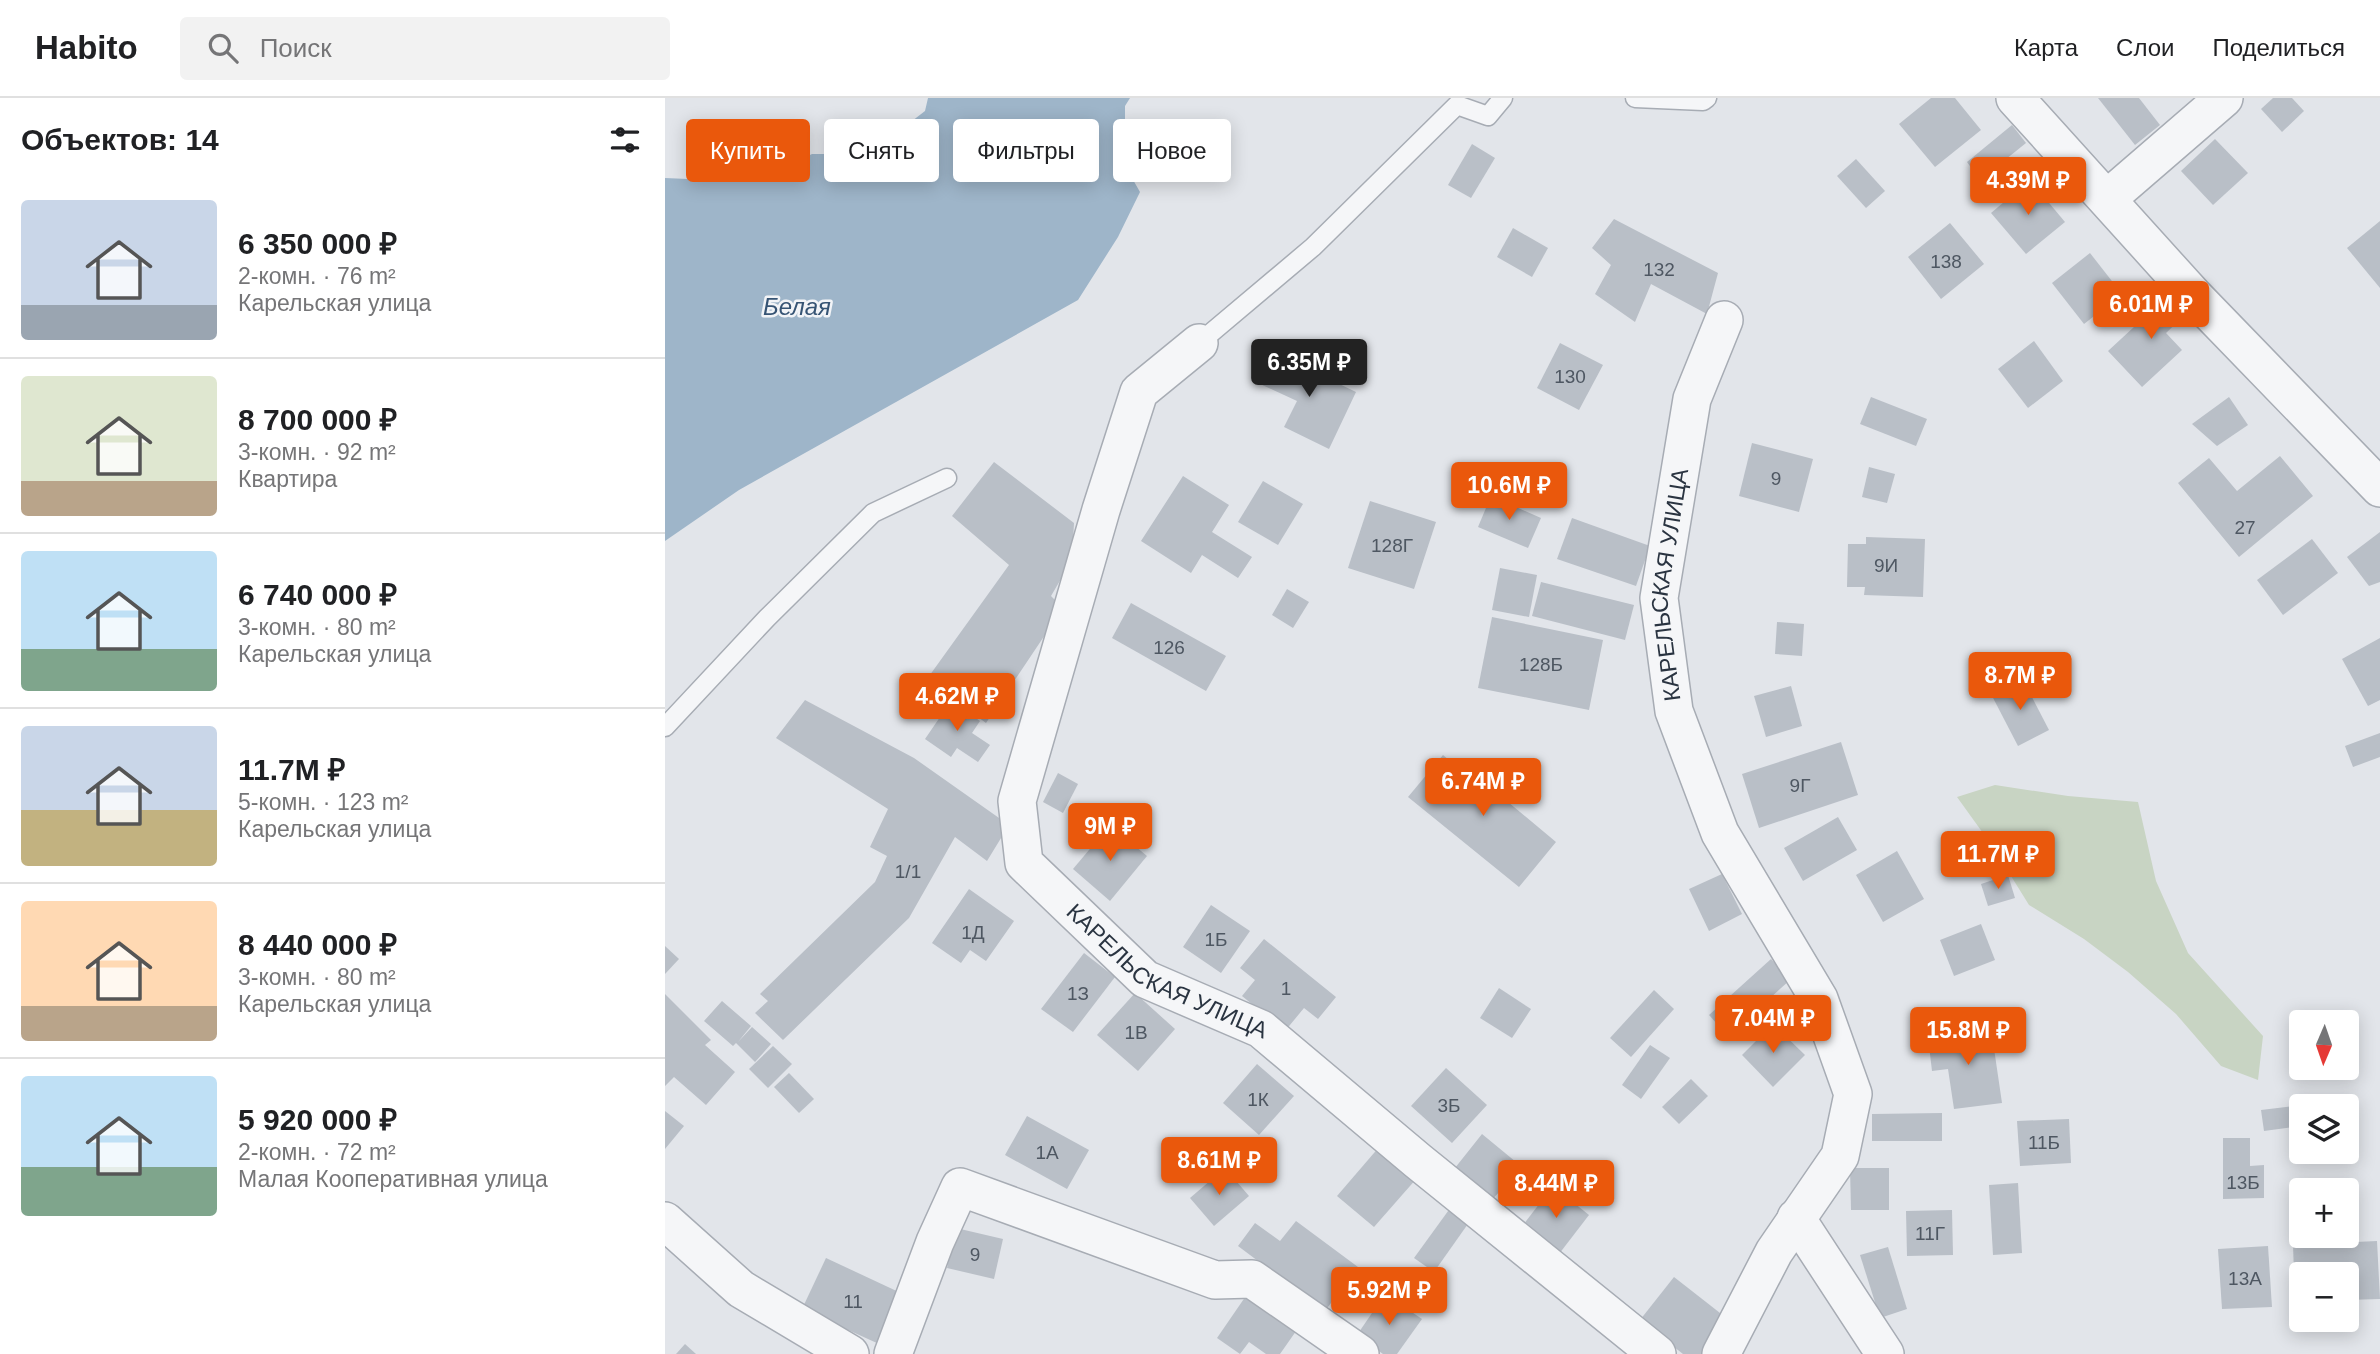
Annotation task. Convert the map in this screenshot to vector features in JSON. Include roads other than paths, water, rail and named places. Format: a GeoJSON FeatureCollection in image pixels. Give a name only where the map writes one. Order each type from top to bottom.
{"type":"FeatureCollection","features":[{"type":"Feature","properties":{"kind":"street"},"geometry":{"type":"LineString","coordinates":[[2015,98],[2193,295],[2380,488]]}},
{"type":"Feature","properties":{"kind":"street"},"geometry":{"type":"LineString","coordinates":[[2107,198],[2224,98]]}},
{"type":"Feature","properties":{"kind":"street","name":"КАРЕЛЬСКАЯ УЛИЦА"},"geometry":{"type":"LineString","coordinates":[[1721,1354],[1774,1252],[1840,1156],[1853,1094],[1819,999],[1720,833],[1674,711],[1659,598],[1692,399],[1724,320]]}},
{"type":"Feature","properties":{"kind":"street","name":"КАРЕЛЬСКАЯ УЛИЦА"},"geometry":{"type":"LineString","coordinates":[[1199,343],[1139,392],[1101,510],[1017,801],[1024,863],[1145,979],[1261,1029],[1418,1161],[1657,1354]]}},
{"type":"Feature","properties":{"kind":"street"},"geometry":{"type":"LineString","coordinates":[[893,1354],[935,1242],[960,1187],[1215,1280],[1252,1279],[1360,1354]]}},
{"type":"Feature","properties":{"kind":"street"},"geometry":{"type":"LineString","coordinates":[[1796,1218],[1885,1354]]}},
{"type":"Feature","properties":{"kind":"street"},"geometry":{"type":"LineString","coordinates":[[665,1222],[741,1289],[850,1354]]}},
{"type":"Feature","properties":{"kind":"lane"},"geometry":{"type":"LineString","coordinates":[[1199,343],[1313,247],[1457,106],[1488,116],[1503,98]]}},
{"type":"Feature","properties":{"kind":"lane"},"geometry":{"type":"LineString","coordinates":[[1635,98],[1703,102],[1707,98]]}},
{"type":"Feature","properties":{"kind":"lane"},"geometry":{"type":"LineString","coordinates":[[665,727],[767,618],[873,513],[947,478]]}},
{"type":"Feature","properties":{"kind":"water","name":"Белая"},"geometry":{"type":"Polygon","coordinates":[[[928,98],[1130,98],[1125,106],[1125,119],[1113,119],[1113,182],[1134,182],[1140,192],[1118,237],[1078,300],[739,490],[665,541],[665,178],[686,179],[686,182],[810,182],[810,155],[824,154],[824,182],[939,182],[939,119],[915,119],[925,111],[928,98]]]}}]}
